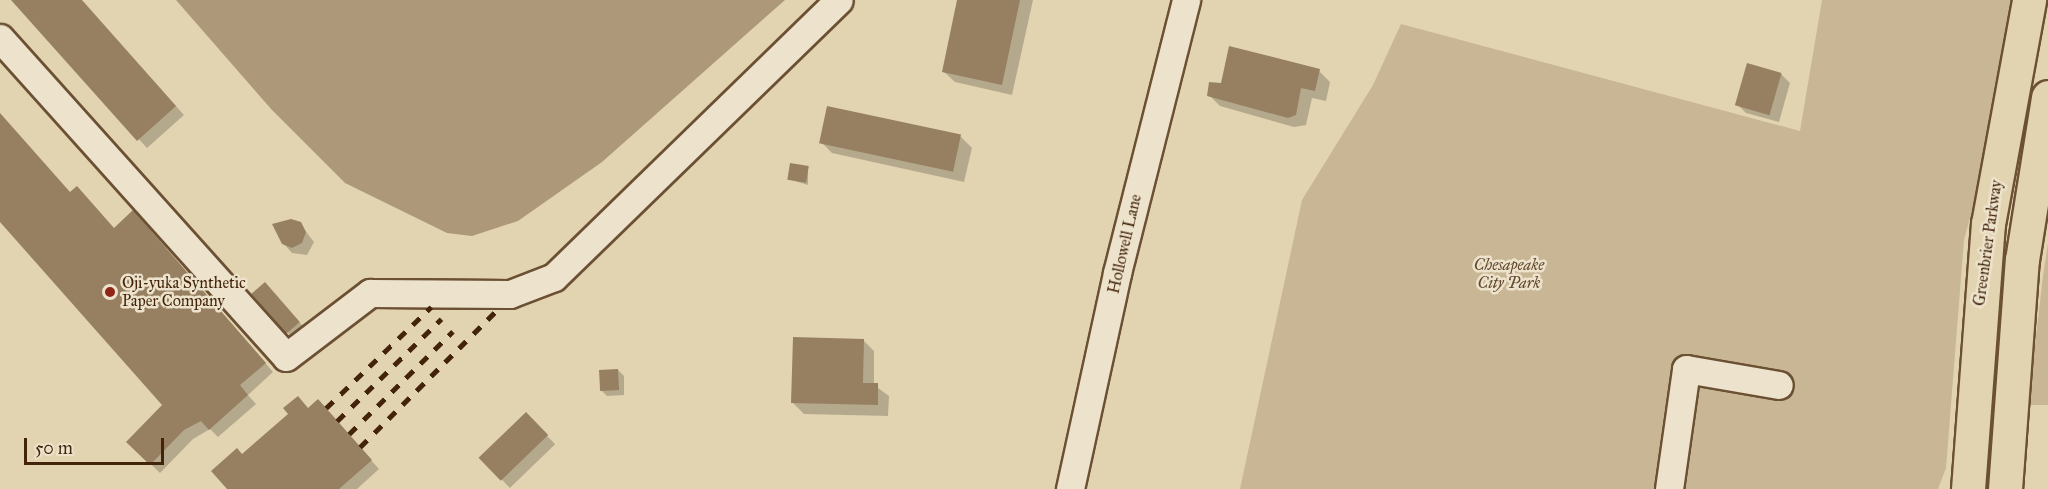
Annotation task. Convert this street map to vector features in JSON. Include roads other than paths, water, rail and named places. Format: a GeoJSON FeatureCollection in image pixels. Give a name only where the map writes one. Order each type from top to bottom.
{"type":"FeatureCollection","features":[{"type":"Feature","properties":{"kind":"main road","name":"Greenbrier Parkway"},"geometry":{"type":"LineString","coordinates":[[1968,489],[1973,368],[1988,224],[2029,0]]}},
{"type":"Feature","properties":{"kind":"main road"},"geometry":{"type":"LineString","coordinates":[[2005,489],[2022,260],[2048,97]]}},
{"type":"Feature","properties":{"kind":"street"},"geometry":{"type":"LineString","coordinates":[[0,38],[286,357],[370,293],[510,294],[554,277],[839,0]]}},
{"type":"Feature","properties":{"kind":"street","name":"Hollowell Lane"},"geometry":{"type":"LineString","coordinates":[[1070,489],[1117,273],[1186,0]]}},
{"type":"Feature","properties":{"kind":"street"},"geometry":{"type":"LineString","coordinates":[[1669,489],[1686,369],[1779,385]]}},
{"type":"Feature","properties":{"kind":"railway"},"geometry":{"type":"LineString","coordinates":[[326,408],[431,307]]}},
{"type":"Feature","properties":{"kind":"railway"},"geometry":{"type":"LineString","coordinates":[[360,447],[499,308]]}},
{"type":"Feature","properties":{"kind":"railway"},"geometry":{"type":"LineString","coordinates":[[337,421],[441,319]]}},
{"type":"Feature","properties":{"kind":"railway"},"geometry":{"type":"LineString","coordinates":[[349,434],[453,331]]}},
{"type":"Feature","properties":{"kind":"place","name":"Oji-yuka Synthetic Paper Company"},"geometry":{"type":"Point","coordinates":[110,292]}},
{"type":"Feature","properties":{"kind":"park label","name":"Chesapeake City Park"},"geometry":{"type":"Point","coordinates":[1509,274]}}]}
